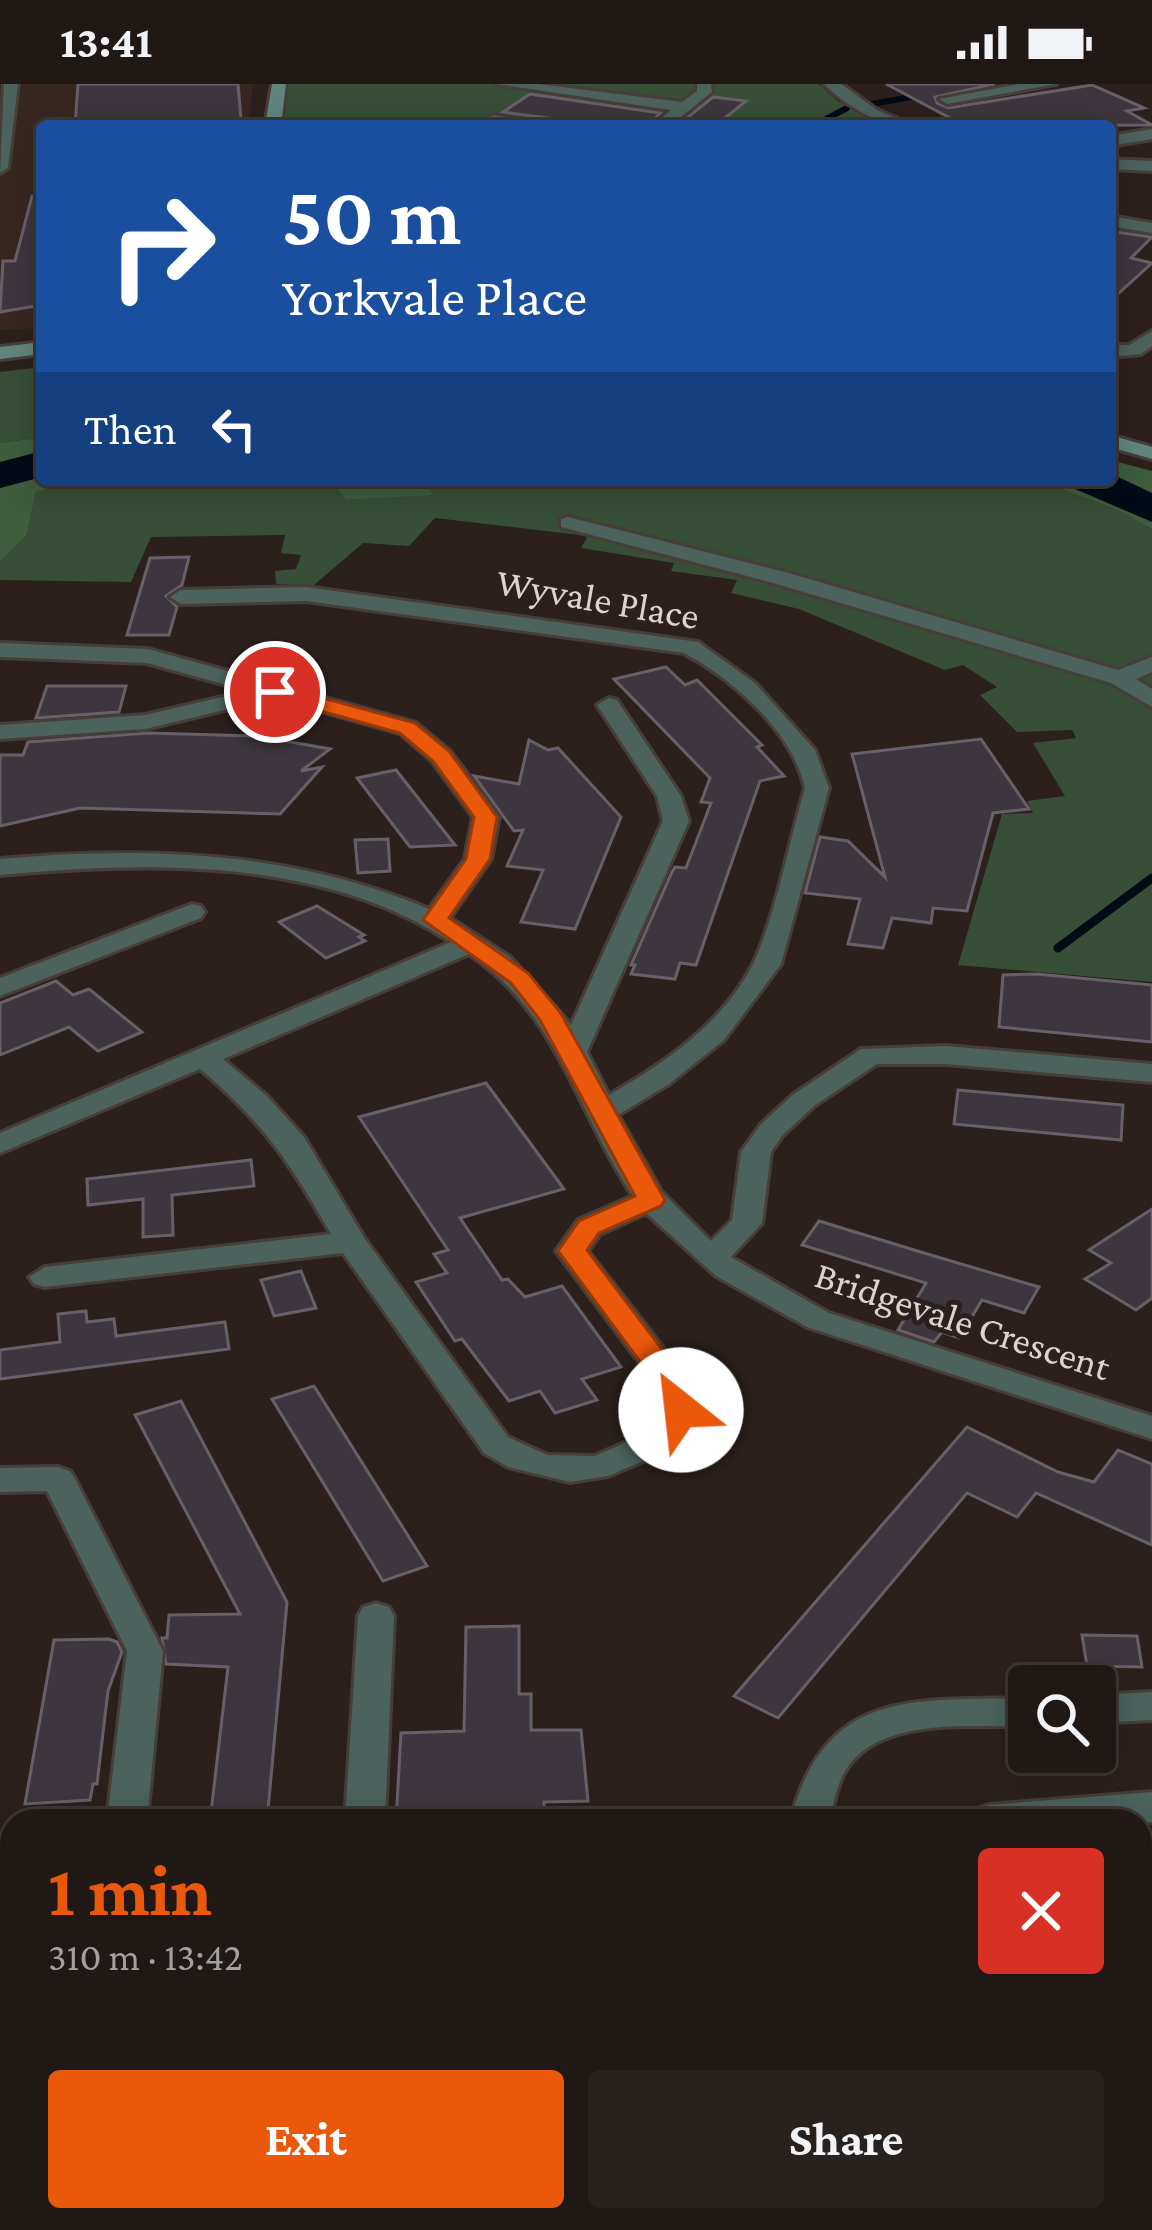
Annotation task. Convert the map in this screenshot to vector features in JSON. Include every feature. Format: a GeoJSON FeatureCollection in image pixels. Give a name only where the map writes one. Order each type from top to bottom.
{"type":"FeatureCollection","features":[{"type":"Feature","properties":{"kind":"street"},"geometry":{"type":"LineString","coordinates":[[0,168],[11,84]]}},
{"type":"Feature","properties":{"kind":"street"},"geometry":{"type":"LineString","coordinates":[[260,120],[265,84]]}},
{"type":"Feature","properties":{"kind":"street"},"geometry":{"type":"LineString","coordinates":[[273,120],[279,84]]}},
{"type":"Feature","properties":{"kind":"street"},"geometry":{"type":"LineString","coordinates":[[503,84],[683,107]]}},
{"type":"Feature","properties":{"kind":"street"},"geometry":{"type":"LineString","coordinates":[[667,120],[705,92],[704,84]]}},
{"type":"Feature","properties":{"kind":"street"},"geometry":{"type":"LineString","coordinates":[[831,84],[849,100],[893,120]]}},
{"type":"Feature","properties":{"kind":"street"},"geometry":{"type":"LineString","coordinates":[[946,99],[1049,84]]}},
{"type":"Feature","properties":{"kind":"street"},"geometry":{"type":"LineString","coordinates":[[1116,140],[1152,134]]}},
{"type":"Feature","properties":{"kind":"street"},"geometry":{"type":"LineString","coordinates":[[1116,164],[1152,166]]}},
{"type":"Feature","properties":{"kind":"street"},"geometry":{"type":"LineString","coordinates":[[1116,222],[1152,228]]}},
{"type":"Feature","properties":{"kind":"street"},"geometry":{"type":"LineString","coordinates":[[1116,351],[1134,350],[1152,337]]}},
{"type":"Feature","properties":{"kind":"street"},"geometry":{"type":"LineString","coordinates":[[0,353],[36,349]]}},
{"type":"Feature","properties":{"kind":"street"},"geometry":{"type":"LineString","coordinates":[[0,364],[36,361]]}},
{"type":"Feature","properties":{"kind":"street"},"geometry":{"type":"LineString","coordinates":[[1116,424],[1152,433]]}},
{"type":"Feature","properties":{"kind":"street"},"geometry":{"type":"LineString","coordinates":[[1116,443],[1152,453]]}},
{"type":"Feature","properties":{"kind":"street"},"geometry":{"type":"LineString","coordinates":[[568,524],[742,567],[1119,678],[1152,700]]}},
{"type":"Feature","properties":{"kind":"street","name":"Wyvale Place"},"geometry":{"type":"LineString","coordinates":[[181,597],[306,593],[690,647],[716,661],[800,742],[812,760],[817,788],[767,964],[714,1034],[634,1096],[603,1111]]}},
{"type":"Feature","properties":{"kind":"street"},"geometry":{"type":"LineString","coordinates":[[0,650],[129,652],[408,728],[441,756],[486,817],[478,859],[435,920]]}},
{"type":"Feature","properties":{"kind":"street"},"geometry":{"type":"LineString","coordinates":[[1119,678],[1152,664]]}},
{"type":"Feature","properties":{"kind":"street"},"geometry":{"type":"LineString","coordinates":[[0,732],[145,722],[275,692]]}},
{"type":"Feature","properties":{"kind":"street"},"geometry":{"type":"LineString","coordinates":[[572,1054],[676,821],[669,796],[609,705]]}},
{"type":"Feature","properties":{"kind":"street","name":"Bridgevale Crescent"},"geometry":{"type":"LineString","coordinates":[[0,867],[106,858],[190,860],[342,888],[435,920],[474,942],[520,978],[572,1054],[651,1200],[767,1296],[818,1320],[1152,1428]]}},
{"type":"Feature","properties":{"kind":"street"},"geometry":{"type":"LineString","coordinates":[[0,988],[192,912]]}},
{"type":"Feature","properties":{"kind":"street"},"geometry":{"type":"LineString","coordinates":[[0,1144],[474,942]]}},
{"type":"Feature","properties":{"kind":"street"},"geometry":{"type":"LineString","coordinates":[[714,1256],[747,1223],[755,1152],[804,1100],[871,1055],[946,1055],[1152,1073]]}},
{"type":"Feature","properties":{"kind":"street"},"geometry":{"type":"LineString","coordinates":[[204,1058],[279,1126],[351,1242],[496,1445],[518,1461],[545,1471],[580,1470],[647,1447],[681,1410],[679,1392],[572,1251],[589,1227],[651,1200]]}},
{"type":"Feature","properties":{"kind":"street"},"geometry":{"type":"LineString","coordinates":[[44,1277],[351,1242]]}},
{"type":"Feature","properties":{"kind":"street"},"geometry":{"type":"LineString","coordinates":[[0,1480],[58,1479],[145,1651],[128,1809]]}},
{"type":"Feature","properties":{"kind":"street"},"geometry":{"type":"LineString","coordinates":[[366,1809],[376,1616]]}},
{"type":"Feature","properties":{"kind":"street"},"geometry":{"type":"LineString","coordinates":[[1116,1708],[1152,1706]]}},
{"type":"Feature","properties":{"kind":"street"},"geometry":{"type":"LineString","coordinates":[[814,1809],[833,1759],[870,1731],[932,1717],[1008,1713]]}},
{"type":"Feature","properties":{"kind":"shaded area"},"geometry":{"type":"Polygon","coordinates":[[[0,84],[253,84],[249,120],[36,120],[36,328],[0,330],[0,84]]]}},
{"type":"Feature","properties":{"kind":"green space"},"geometry":{"type":"Polygon","coordinates":[[[288,84],[819,84],[872,120],[280,120],[288,84]]]}},
{"type":"Feature","properties":{"kind":"green space"},"geometry":{"type":"Polygon","coordinates":[[[36,368],[36,438],[0,443],[0,372],[36,368]]]}},
{"type":"Feature","properties":{"kind":"green space"},"geometry":{"type":"Polygon","coordinates":[[[36,438],[36,486],[62,486],[36,492],[27,535],[0,562],[0,443],[36,438]]]}},
{"type":"Feature","properties":{"kind":"green space"},"geometry":{"type":"Polygon","coordinates":[[[1116,462],[1152,471],[1152,529],[1052,486],[1116,486],[1116,462]]]}},
{"type":"Feature","properties":{"kind":"green space"},"geometry":{"type":"Polygon","coordinates":[[[62,486],[334,486],[346,500],[432,494],[427,486],[1052,486],[1117,510],[1152,529],[1152,982],[958,965],[1002,814],[1033,813],[1027,801],[1065,796],[1033,743],[1076,738],[1072,730],[1017,732],[980,695],[997,687],[963,665],[945,670],[799,609],[731,593],[737,580],[671,571],[674,563],[581,548],[588,536],[435,518],[409,546],[363,543],[314,585],[276,584],[275,571],[296,569],[301,555],[281,553],[285,535],[151,537],[131,582],[0,580],[0,562],[27,535],[36,492],[62,486]]]}},
{"type":"Feature","properties":{"kind":"green space"},"geometry":{"type":"Polygon","coordinates":[[[334,486],[427,486],[433,495],[346,500],[334,486]]]}},
{"type":"Feature","properties":{"kind":"building"},"geometry":{"type":"Polygon","coordinates":[[[78,84],[238,84],[237,120],[75,120],[78,84]]]}},
{"type":"Feature","properties":{"kind":"building"},"geometry":{"type":"Polygon","coordinates":[[[886,84],[995,84],[935,97],[948,108],[1092,85],[1144,108],[1127,111],[1152,125],[1116,125],[1116,120],[954,120],[886,84]]]}},
{"type":"Feature","properties":{"kind":"building"},"geometry":{"type":"Polygon","coordinates":[[[530,94],[660,113],[654,120],[564,120],[503,112],[530,94]]]}},
{"type":"Feature","properties":{"kind":"building"},"geometry":{"type":"Polygon","coordinates":[[[713,97],[746,101],[722,120],[684,120],[713,97]]]}},
{"type":"Feature","properties":{"kind":"building"},"geometry":{"type":"Polygon","coordinates":[[[32,196],[36,196],[36,306],[0,312],[3,261],[15,261],[32,196]]]}},
{"type":"Feature","properties":{"kind":"building"},"geometry":{"type":"Polygon","coordinates":[[[1116,232],[1152,237],[1131,258],[1152,263],[1116,296],[1116,232]]]}},
{"type":"Feature","properties":{"kind":"building"},"geometry":{"type":"Polygon","coordinates":[[[189,557],[182,585],[166,596],[177,607],[169,635],[127,635],[150,558],[189,557]]]}},
{"type":"Feature","properties":{"kind":"building"},"geometry":{"type":"Polygon","coordinates":[[[666,667],[685,685],[697,680],[762,745],[757,747],[784,776],[760,781],[696,965],[680,963],[675,979],[631,974],[635,965],[631,965],[672,872],[675,867],[686,868],[711,803],[701,802],[710,778],[614,679],[666,667]]]}},
{"type":"Feature","properties":{"kind":"building"},"geometry":{"type":"Polygon","coordinates":[[[47,686],[126,686],[119,712],[36,718],[47,686]]]}},
{"type":"Feature","properties":{"kind":"building"},"geometry":{"type":"Polygon","coordinates":[[[147,733],[257,736],[330,749],[301,771],[322,767],[280,814],[80,808],[0,826],[0,755],[23,755],[28,742],[147,733]]]}},
{"type":"Feature","properties":{"kind":"building"},"geometry":{"type":"Polygon","coordinates":[[[981,739],[1029,809],[993,813],[967,911],[933,908],[931,923],[892,918],[883,948],[848,944],[860,899],[805,893],[820,837],[848,841],[885,877],[852,754],[981,739]]]}},
{"type":"Feature","properties":{"kind":"building"},"geometry":{"type":"Polygon","coordinates":[[[529,740],[548,750],[558,748],[621,817],[575,929],[521,922],[543,870],[507,866],[523,830],[514,831],[474,776],[519,784],[529,740]]]}},
{"type":"Feature","properties":{"kind":"building"},"geometry":{"type":"Polygon","coordinates":[[[396,770],[455,845],[410,847],[357,778],[396,770]]]}},
{"type":"Feature","properties":{"kind":"building"},"geometry":{"type":"Polygon","coordinates":[[[388,839],[390,871],[358,873],[355,840],[388,839]]]}},
{"type":"Feature","properties":{"kind":"building"},"geometry":{"type":"Polygon","coordinates":[[[317,906],[364,935],[359,937],[365,941],[326,958],[279,922],[317,906]]]}},
{"type":"Feature","properties":{"kind":"building"},"geometry":{"type":"Polygon","coordinates":[[[1003,975],[1152,985],[1152,1042],[999,1027],[1003,975]]]}},
{"type":"Feature","properties":{"kind":"building"},"geometry":{"type":"Polygon","coordinates":[[[56,981],[73,995],[89,989],[142,1032],[98,1051],[69,1027],[0,1055],[0,1003],[56,981]]]}},
{"type":"Feature","properties":{"kind":"building"},"geometry":{"type":"Polygon","coordinates":[[[486,1083],[564,1189],[460,1218],[502,1280],[508,1279],[525,1297],[562,1286],[621,1367],[582,1379],[597,1400],[555,1413],[540,1391],[509,1401],[462,1339],[455,1341],[416,1282],[447,1273],[434,1254],[448,1250],[359,1117],[486,1083]]]}},
{"type":"Feature","properties":{"kind":"building"},"geometry":{"type":"Polygon","coordinates":[[[958,1090],[1123,1105],[1121,1140],[954,1124],[958,1090]]]}},
{"type":"Feature","properties":{"kind":"building"},"geometry":{"type":"Polygon","coordinates":[[[251,1160],[254,1186],[172,1195],[173,1235],[143,1237],[143,1199],[88,1205],[87,1179],[251,1160]]]}},
{"type":"Feature","properties":{"kind":"building"},"geometry":{"type":"Polygon","coordinates":[[[1152,1209],[1152,1298],[1136,1310],[1085,1279],[1111,1263],[1089,1250],[1152,1209]]]}},
{"type":"Feature","properties":{"kind":"building"},"geometry":{"type":"Polygon","coordinates":[[[819,1221],[1039,1287],[1024,1313],[982,1300],[959,1338],[942,1332],[934,1342],[898,1330],[926,1283],[802,1245],[819,1221]]]}},
{"type":"Feature","properties":{"kind":"building"},"geometry":{"type":"Polygon","coordinates":[[[301,1271],[316,1308],[274,1316],[261,1280],[301,1271]]]}},
{"type":"Feature","properties":{"kind":"building"},"geometry":{"type":"Polygon","coordinates":[[[86,1311],[87,1322],[114,1319],[116,1336],[225,1322],[229,1349],[0,1379],[0,1350],[60,1342],[58,1314],[86,1311]]]}},
{"type":"Feature","properties":{"kind":"building"},"geometry":{"type":"Polygon","coordinates":[[[314,1386],[427,1566],[383,1581],[272,1399],[314,1386]]]}},
{"type":"Feature","properties":{"kind":"building"},"geometry":{"type":"Polygon","coordinates":[[[181,1401],[287,1602],[268,1809],[211,1809],[228,1667],[166,1664],[162,1638],[167,1638],[169,1615],[240,1614],[135,1415],[181,1401]]]}},
{"type":"Feature","properties":{"kind":"building"},"geometry":{"type":"Polygon","coordinates":[[[967,1427],[1058,1472],[1094,1482],[1118,1450],[1152,1464],[1152,1545],[1036,1493],[1017,1517],[967,1493],[778,1718],[734,1696],[967,1427]]]}},
{"type":"Feature","properties":{"kind":"building"},"geometry":{"type":"Polygon","coordinates":[[[519,1626],[519,1694],[531,1694],[531,1730],[581,1730],[588,1801],[544,1802],[544,1809],[397,1809],[401,1733],[464,1731],[466,1627],[519,1626]]]}},
{"type":"Feature","properties":{"kind":"building"},"geometry":{"type":"Polygon","coordinates":[[[1082,1635],[1137,1636],[1142,1667],[1087,1665],[1082,1635]]]}},
{"type":"Feature","properties":{"kind":"building"},"geometry":{"type":"Polygon","coordinates":[[[109,1639],[122,1652],[108,1691],[97,1784],[93,1784],[90,1800],[25,1804],[54,1640],[109,1639]]]}},
{"type":"Feature","properties":{"kind":"waterway"},"geometry":{"type":"LineString","coordinates":[[872,104],[922,95]]}},
{"type":"Feature","properties":{"kind":"waterway"},"geometry":{"type":"LineString","coordinates":[[824,120],[847,108]]}},
{"type":"Feature","properties":{"kind":"waterway"},"geometry":{"type":"LineString","coordinates":[[0,475],[36,466]]}},
{"type":"Feature","properties":{"kind":"waterway"},"geometry":{"type":"LineString","coordinates":[[1103,486],[1152,509]]}},
{"type":"Feature","properties":{"kind":"waterway"},"geometry":{"type":"LineString","coordinates":[[1058,948],[1152,878]]}},
{"type":"Feature","properties":{"kind":"route"},"geometry":{"type":"LineString","coordinates":[[275,692],[408,728],[441,756],[486,817],[478,859],[435,920],[474,942],[520,978],[551,1017],[651,1200],[589,1227],[572,1251],[679,1392],[681,1410]]}}]}
